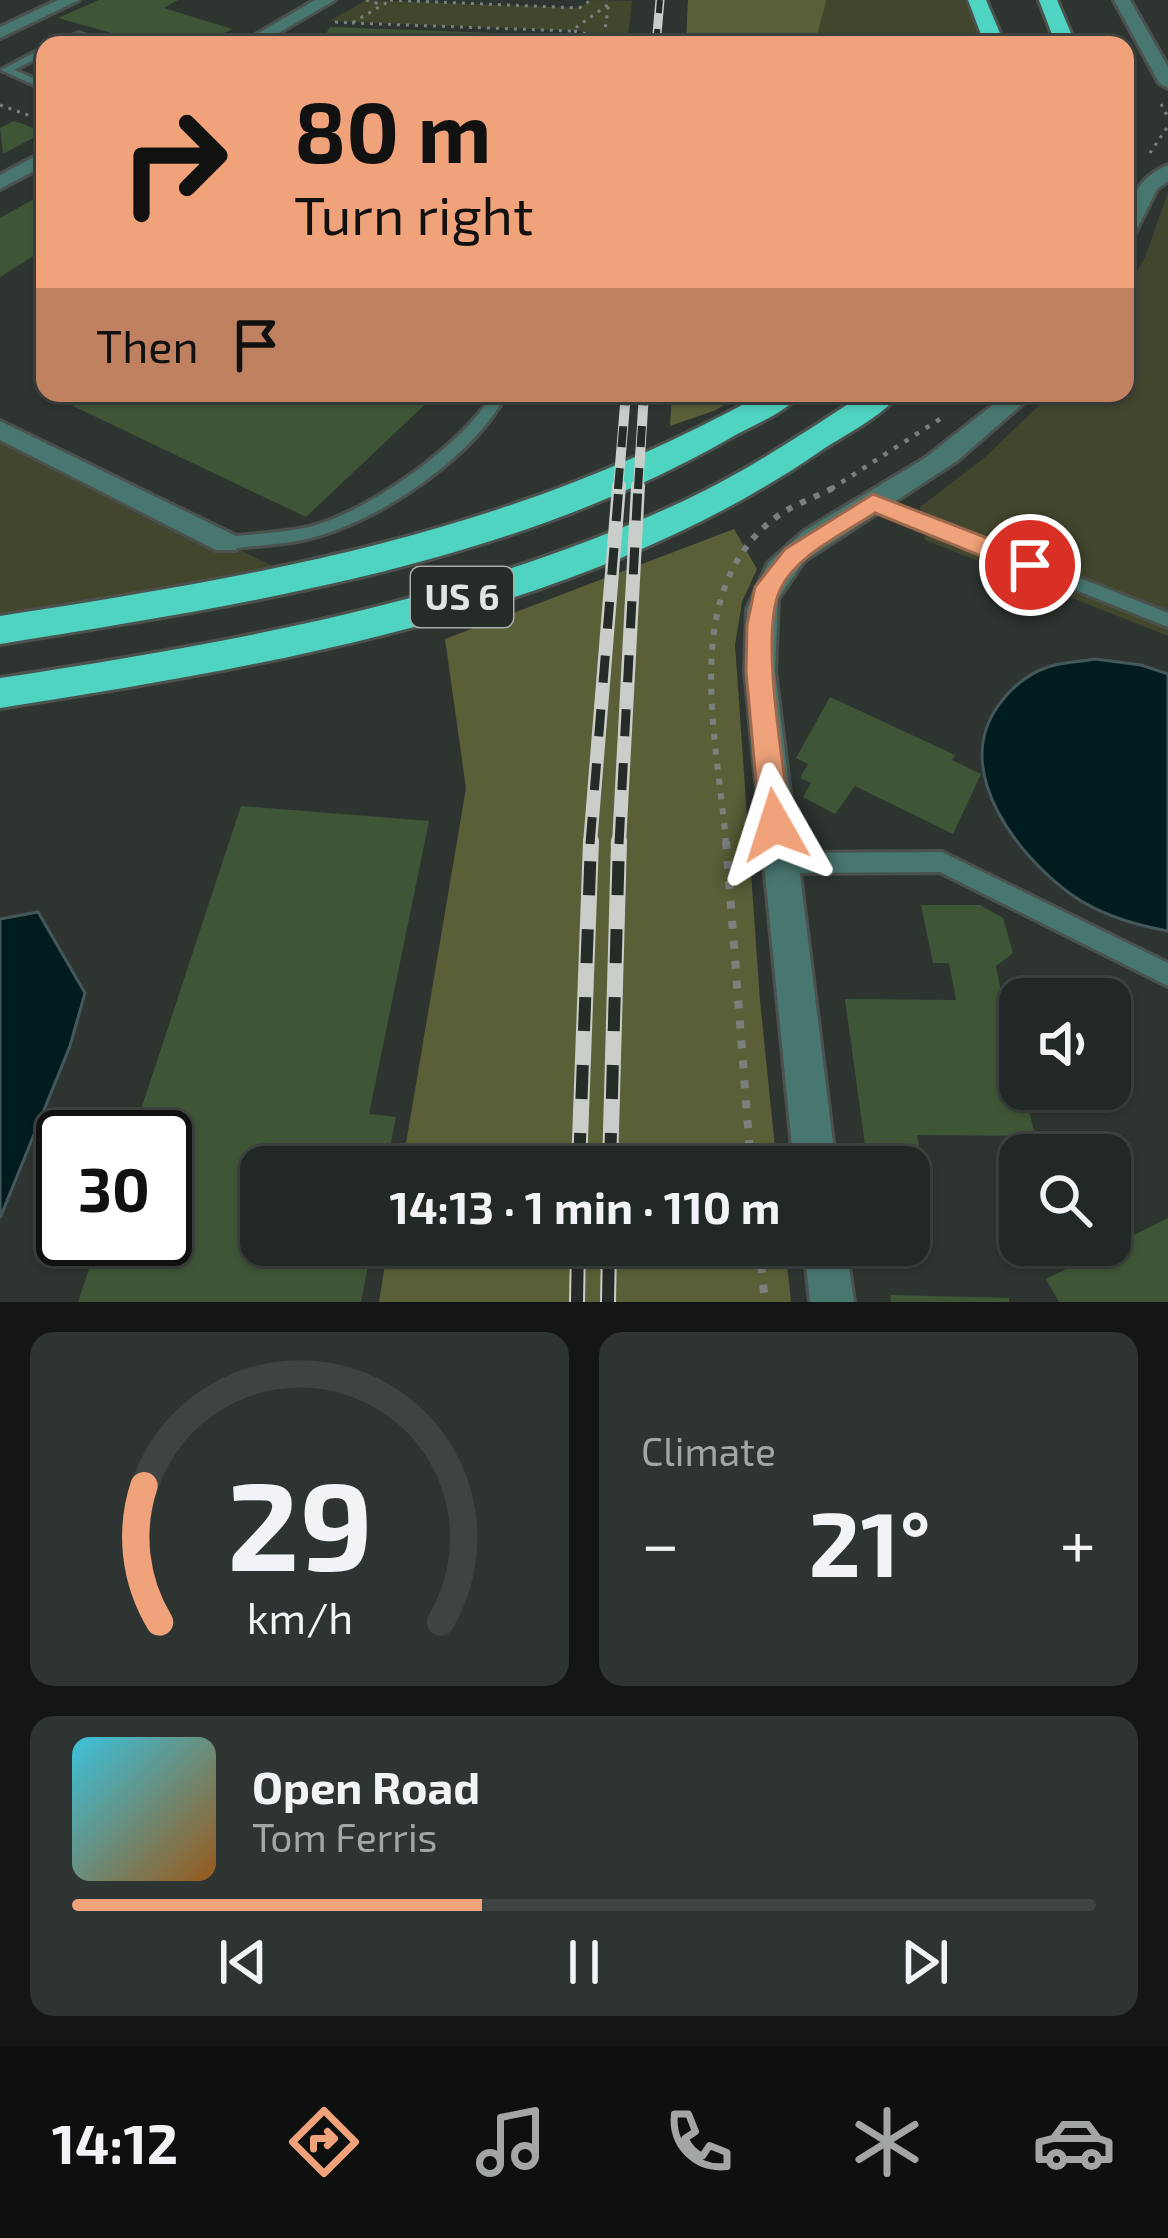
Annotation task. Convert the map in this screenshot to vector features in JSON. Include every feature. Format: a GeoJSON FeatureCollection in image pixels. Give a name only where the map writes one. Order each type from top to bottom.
{"type":"FeatureCollection","features":[{"type":"Feature","properties":{"kind":"highway"},"geometry":{"type":"LineString","coordinates":[[977,0],[991,36]]}},
{"type":"Feature","properties":{"kind":"highway"},"geometry":{"type":"LineString","coordinates":[[1048,0],[1062,36]]}},
{"type":"Feature","properties":{"kind":"highway","name":"US 6"},"geometry":{"type":"LineString","coordinates":[[0,630],[248,590],[432,545],[615,480],[768,402]]}},
{"type":"Feature","properties":{"kind":"highway","name":"US 6"},"geometry":{"type":"LineString","coordinates":[[0,693],[298,641],[491,588],[711,499],[801,449],[872,402]]}},
{"type":"Feature","properties":{"kind":"street"},"geometry":{"type":"LineString","coordinates":[[0,33],[71,0]]}},
{"type":"Feature","properties":{"kind":"street"},"geometry":{"type":"LineString","coordinates":[[262,36],[327,0]]}},
{"type":"Feature","properties":{"kind":"street"},"geometry":{"type":"LineString","coordinates":[[1122,0],[1168,83]]}},
{"type":"Feature","properties":{"kind":"street"},"geometry":{"type":"LineString","coordinates":[[0,183],[36,163]]}},
{"type":"Feature","properties":{"kind":"street"},"geometry":{"type":"LineString","coordinates":[[1134,217],[1149,186],[1168,171]]}},
{"type":"Feature","properties":{"kind":"street"},"geometry":{"type":"LineString","coordinates":[[813,1146],[760,671],[760,625],[768,587],[794,556],[967,442],[1013,402]]}},
{"type":"Feature","properties":{"kind":"street"},"geometry":{"type":"LineString","coordinates":[[0,429],[226,544]]}},
{"type":"Feature","properties":{"kind":"street"},"geometry":{"type":"LineString","coordinates":[[828,1266],[832,1302]]}},
{"type":"Feature","properties":{"kind":"lane"},"geometry":{"type":"LineString","coordinates":[[36,55],[6,70],[36,83]]}},
{"type":"Feature","properties":{"kind":"lane"},"geometry":{"type":"LineString","coordinates":[[226,544],[320,530],[412,481],[494,413],[497,402]]}},
{"type":"Feature","properties":{"kind":"lane"},"geometry":{"type":"LineString","coordinates":[[873,502],[1168,620]]}},
{"type":"Feature","properties":{"kind":"lane"},"geometry":{"type":"LineString","coordinates":[[779,863],[942,862],[1168,975]]}},
{"type":"Feature","properties":{"kind":"path"},"geometry":{"type":"LineString","coordinates":[[366,0],[383,5]]}},
{"type":"Feature","properties":{"kind":"path"},"geometry":{"type":"LineString","coordinates":[[352,23],[390,0],[579,8],[591,0]]}},
{"type":"Feature","properties":{"kind":"path"},"geometry":{"type":"LineString","coordinates":[[571,31],[609,2]]}},
{"type":"Feature","properties":{"kind":"path"},"geometry":{"type":"LineString","coordinates":[[604,36],[609,2]]}},
{"type":"Feature","properties":{"kind":"path"},"geometry":{"type":"LineString","coordinates":[[357,10],[368,13]]}},
{"type":"Feature","properties":{"kind":"path"},"geometry":{"type":"LineString","coordinates":[[330,21],[571,31],[595,36]]}},
{"type":"Feature","properties":{"kind":"path"},"geometry":{"type":"LineString","coordinates":[[0,105],[36,119]]}},
{"type":"Feature","properties":{"kind":"path"},"geometry":{"type":"LineString","coordinates":[[761,1266],[765,1302]]}},
{"type":"Feature","properties":{"kind":"green space"},"geometry":{"type":"Polygon","coordinates":[[[366,0],[579,8],[591,0],[632,1],[628,36],[330,21],[366,0]]]}},
{"type":"Feature","properties":{"kind":"green space"},"geometry":{"type":"Polygon","coordinates":[[[688,0],[966,0],[980,36],[686,36],[688,0]]]}},
{"type":"Feature","properties":{"kind":"green space"},"geometry":{"type":"Polygon","coordinates":[[[688,0],[826,0],[817,36],[686,36],[688,0]]]}},
{"type":"Feature","properties":{"kind":"green space"},"geometry":{"type":"Polygon","coordinates":[[[1168,192],[1168,636],[925,540],[920,507],[983,459],[1043,402],[1134,402],[1134,278],[1168,192]]]}},
{"type":"Feature","properties":{"kind":"green space"},"geometry":{"type":"Polygon","coordinates":[[[671,402],[729,402],[716,410],[670,426],[671,402]]]}},
{"type":"Feature","properties":{"kind":"green space"},"geometry":{"type":"Polygon","coordinates":[[[0,429],[300,580],[0,630],[0,429]]]}},
{"type":"Feature","properties":{"kind":"green space"},"geometry":{"type":"Polygon","coordinates":[[[734,529],[757,569],[742,602],[735,645],[775,1146],[406,1146],[466,788],[445,639],[734,529]]]}},
{"type":"Feature","properties":{"kind":"green space"},"geometry":{"type":"Polygon","coordinates":[[[385,1266],[787,1266],[791,1302],[379,1302],[385,1266]]]}},
{"type":"Feature","properties":{"kind":"water"},"geometry":{"type":"Polygon","coordinates":[[[1095,659],[1168,674],[1168,931],[1106,914],[1052,879],[1013,836],[987,785],[982,758],[986,732],[1003,699],[1040,670],[1095,659]]]}},
{"type":"Feature","properties":{"kind":"water"},"geometry":{"type":"Polygon","coordinates":[[[38,912],[85,993],[70,1046],[44,1110],[36,1110],[36,1130],[0,1218],[0,919],[38,912]]]}},
{"type":"Feature","properties":{"kind":"building"},"geometry":{"type":"Polygon","coordinates":[[[99,0],[178,0],[164,8],[232,29],[218,36],[122,36],[58,18],[99,0]]]}},
{"type":"Feature","properties":{"kind":"building"},"geometry":{"type":"Polygon","coordinates":[[[330,27],[576,36],[324,36],[330,27]]]}},
{"type":"Feature","properties":{"kind":"building"},"geometry":{"type":"Polygon","coordinates":[[[14,121],[36,129],[36,136],[3,154],[0,128],[14,121]]]}},
{"type":"Feature","properties":{"kind":"building"},"geometry":{"type":"Polygon","coordinates":[[[36,198],[36,255],[0,277],[0,218],[36,198]]]}},
{"type":"Feature","properties":{"kind":"building"},"geometry":{"type":"Polygon","coordinates":[[[79,402],[427,402],[306,517],[73,406],[79,402]]]}},
{"type":"Feature","properties":{"kind":"building"},"geometry":{"type":"Polygon","coordinates":[[[830,697],[955,755],[952,760],[981,774],[953,834],[855,786],[835,814],[803,797],[811,783],[800,778],[808,764],[796,758],[830,697]]]}},
{"type":"Feature","properties":{"kind":"building"},"geometry":{"type":"Polygon","coordinates":[[[241,806],[429,821],[369,1114],[396,1117],[390,1146],[240,1146],[240,1266],[368,1266],[361,1302],[78,1302],[90,1266],[192,1266],[192,1110],[141,1110],[241,806]]]}},
{"type":"Feature","properties":{"kind":"building"},"geometry":{"type":"Polygon","coordinates":[[[921,905],[980,905],[1003,918],[1013,953],[996,966],[999,1110],[1029,1110],[1035,1134],[917,1135],[919,1146],[865,1146],[845,999],[956,1000],[949,963],[933,963],[921,905]]]}},
{"type":"Feature","properties":{"kind":"building"},"geometry":{"type":"Polygon","coordinates":[[[1168,1218],[1168,1302],[1059,1302],[1046,1279],[1072,1266],[1131,1266],[1131,1236],[1168,1218]]]}},
{"type":"Feature","properties":{"kind":"building"},"geometry":{"type":"Polygon","coordinates":[[[890,1295],[1009,1298],[1009,1302],[891,1302],[890,1295]]]}},
{"type":"Feature","properties":{"kind":"railway"},"geometry":{"type":"LineString","coordinates":[[657,36],[660,0]]}},
{"type":"Feature","properties":{"kind":"railway"},"geometry":{"type":"LineString","coordinates":[[618,489],[625,402]]}},
{"type":"Feature","properties":{"kind":"railway"},"geometry":{"type":"LineString","coordinates":[[638,489],[643,402]]}},
{"type":"Feature","properties":{"kind":"railway"},"geometry":{"type":"LineString","coordinates":[[590,844],[619,486]]}},
{"type":"Feature","properties":{"kind":"railway"},"geometry":{"type":"LineString","coordinates":[[619,844],[638,486]]}},
{"type":"Feature","properties":{"kind":"railway"},"geometry":{"type":"LineString","coordinates":[[580,1146],[591,841]]}},
{"type":"Feature","properties":{"kind":"railway"},"geometry":{"type":"LineString","coordinates":[[611,1146],[619,841]]}},
{"type":"Feature","properties":{"kind":"railway"},"geometry":{"type":"LineString","coordinates":[[577,1302],[578,1266]]}},
{"type":"Feature","properties":{"kind":"railway"},"geometry":{"type":"LineString","coordinates":[[608,1302],[609,1266]]}},
{"type":"Feature","properties":{"kind":"route"},"geometry":{"type":"LineString","coordinates":[[775,825],[760,625],[768,587],[794,556],[873,502],[1030,565]]}}]}
